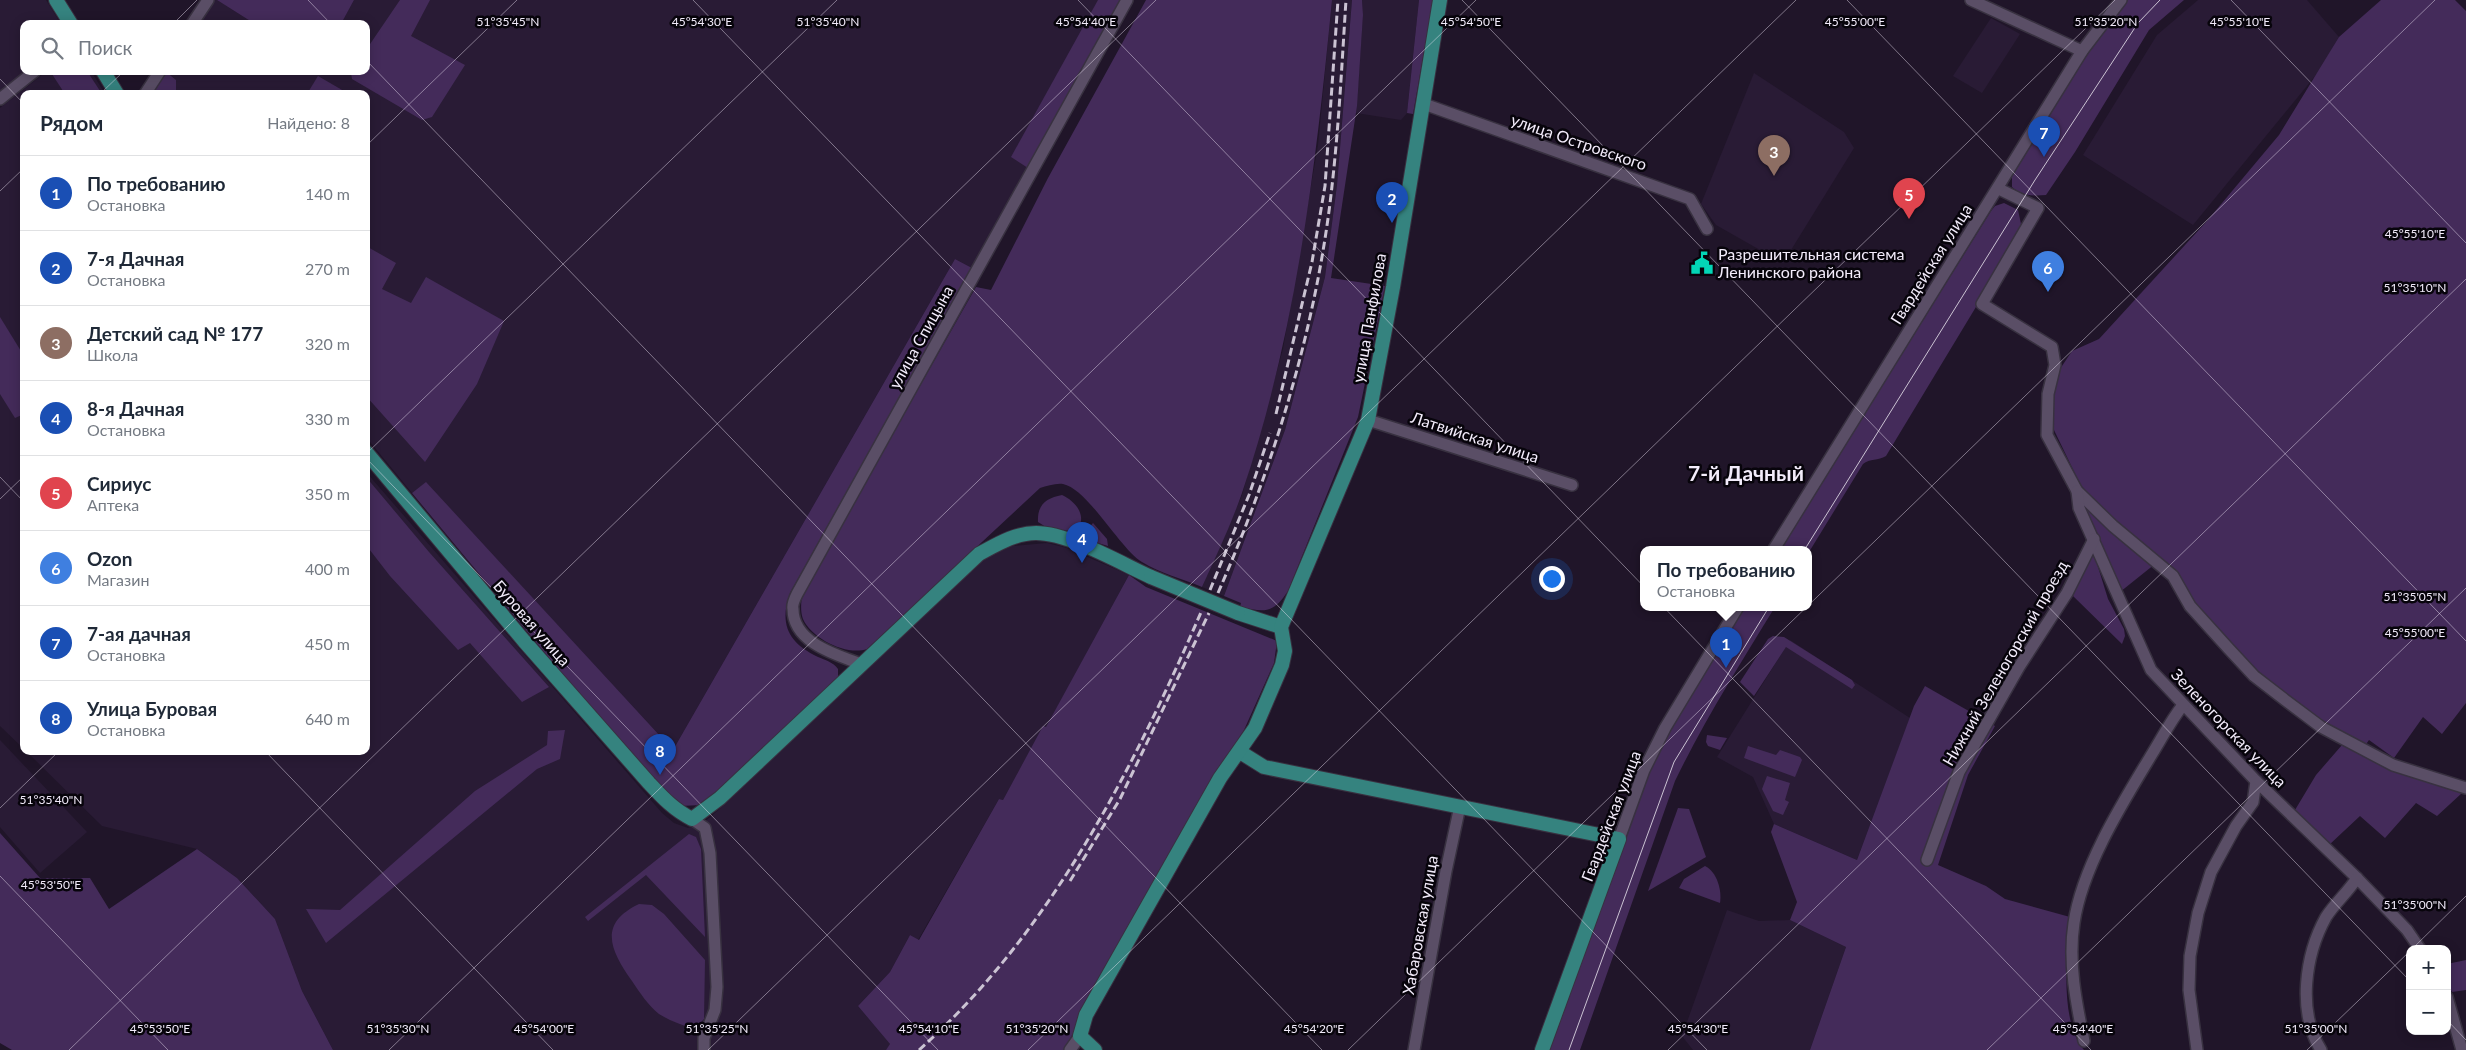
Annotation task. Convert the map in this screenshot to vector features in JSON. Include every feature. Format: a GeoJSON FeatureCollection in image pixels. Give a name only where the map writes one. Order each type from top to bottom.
{"type":"FeatureCollection","features":[{"type":"Feature","properties":{"kind":"main road"},"geometry":{"type":"LineString","coordinates":[[56,0],[68,20]]}},
{"type":"Feature","properties":{"kind":"main road","name":"улица Панфилова"},"geometry":{"type":"LineString","coordinates":[[1281,627],[1368,420],[1424,104],[1440,0]]}},
{"type":"Feature","properties":{"kind":"main road"},"geometry":{"type":"LineString","coordinates":[[106,75],[115,90]]}},
{"type":"Feature","properties":{"kind":"main road","name":"Буровая улица"},"geometry":{"type":"LineString","coordinates":[[370,457],[524,641],[649,783],[678,812],[692,819]]}},
{"type":"Feature","properties":{"kind":"main road"},"geometry":{"type":"LineString","coordinates":[[692,819],[720,798],[979,554],[1016,536],[1036,533],[1065,539],[1151,577],[1281,627],[1284,651],[1282,665],[1255,728],[1220,778],[1086,1016],[1080,1036],[1095,1050]]}},
{"type":"Feature","properties":{"kind":"main road"},"geometry":{"type":"LineString","coordinates":[[1240,752],[1264,767],[1619,839]]}},
{"type":"Feature","properties":{"kind":"main road","name":"Гвардейская улица"},"geometry":{"type":"LineString","coordinates":[[1542,1050],[1619,839]]}},
{"type":"Feature","properties":{"kind":"street"},"geometry":{"type":"LineString","coordinates":[[195,20],[208,0]]}},
{"type":"Feature","properties":{"kind":"street","name":"улица Спицына"},"geometry":{"type":"LineString","coordinates":[[862,664],[818,647],[804,635],[796,624],[792,609],[797,594],[1127,0]]}},
{"type":"Feature","properties":{"kind":"street"},"geometry":{"type":"LineString","coordinates":[[1971,0],[2082,51]]}},
{"type":"Feature","properties":{"kind":"street","name":"Гвардейская улица"},"geometry":{"type":"LineString","coordinates":[[1776,546],[1999,189],[2082,51],[2121,0]]}},
{"type":"Feature","properties":{"kind":"street"},"geometry":{"type":"LineString","coordinates":[[0,99],[30,75]]}},
{"type":"Feature","properties":{"kind":"street"},"geometry":{"type":"LineString","coordinates":[[148,90],[157,75]]}},
{"type":"Feature","properties":{"kind":"street","name":"улица Островского"},"geometry":{"type":"LineString","coordinates":[[1424,104],[1690,199],[1707,229]]}},
{"type":"Feature","properties":{"kind":"street"},"geometry":{"type":"LineString","coordinates":[[1999,189],[2038,208],[1982,304],[2052,347],[2055,365],[2048,394],[2048,435],[2077,491],[2113,526],[2173,576],[2190,606],[2254,676],[2285,700],[2321,727],[2393,765],[2466,788]]}},
{"type":"Feature","properties":{"kind":"street","name":"Латвийская улица"},"geometry":{"type":"LineString","coordinates":[[1368,420],[1572,486]]}},
{"type":"Feature","properties":{"kind":"street","name":"Зеленогорская улица"},"geometry":{"type":"LineString","coordinates":[[2077,491],[2080,508],[2131,629],[2151,670],[2256,781],[2357,878],[2407,930],[2417,945]]}},
{"type":"Feature","properties":{"kind":"street","name":"Нижний Зеленогорский проезд"},"geometry":{"type":"LineString","coordinates":[[1927,860],[1959,772],[2019,667],[2067,593],[2094,539]]}},
{"type":"Feature","properties":{"kind":"street","name":"Гвардейская улица"},"geometry":{"type":"LineString","coordinates":[[1619,839],[1644,770],[1665,728],[1736,611]]}},
{"type":"Feature","properties":{"kind":"street"},"geometry":{"type":"LineString","coordinates":[[2084,1041],[2075,998],[2072,963],[2074,923],[2085,884],[2120,808],[2183,706]]}},
{"type":"Feature","properties":{"kind":"street"},"geometry":{"type":"LineString","coordinates":[[2197,1050],[2189,990],[2190,956],[2198,914],[2211,872],[2236,826],[2253,802],[2256,781]]}},
{"type":"Feature","properties":{"kind":"street","name":"Хабаровская улица"},"geometry":{"type":"LineString","coordinates":[[1414,1050],[1446,872],[1460,806]]}},
{"type":"Feature","properties":{"kind":"street"},"geometry":{"type":"LineString","coordinates":[[692,819],[705,828],[710,853],[717,965],[715,1010],[704,1038],[704,1050]]}},
{"type":"Feature","properties":{"kind":"street"},"geometry":{"type":"LineString","coordinates":[[2321,1050],[2316,1043],[2307,1012],[2308,972],[2313,948],[2327,917],[2357,878]]}},
{"type":"Feature","properties":{"kind":"street"},"geometry":{"type":"LineString","coordinates":[[2451,1011],[2462,1050]]}},
{"type":"Feature","properties":{"kind":"street"},"geometry":{"type":"LineString","coordinates":[[1070,1050],[1080,1036]]}},
{"type":"Feature","properties":{"kind":"shaded area"},"geometry":{"type":"Polygon","coordinates":[[[0,0],[46,0],[58,20],[20,20],[20,75],[0,91],[0,0]]]}},
{"type":"Feature","properties":{"kind":"shaded area"},"geometry":{"type":"Polygon","coordinates":[[[214,0],[217,0],[249,20],[200,20],[214,0]]]}},
{"type":"Feature","properties":{"kind":"shaded area"},"geometry":{"type":"Polygon","coordinates":[[[217,0],[354,0],[343,20],[249,20],[217,0]]]}},
{"type":"Feature","properties":{"kind":"shaded area"},"geometry":{"type":"Polygon","coordinates":[[[354,0],[1121,0],[972,268],[955,259],[673,750],[426,483],[412,493],[370,442],[370,90],[152,90],[161,75],[370,75],[370,20],[343,20],[354,0]]]}},
{"type":"Feature","properties":{"kind":"shaded area"},"geometry":{"type":"Polygon","coordinates":[[[400,0],[430,0],[411,36],[465,65],[432,117],[422,120],[352,79],[351,75],[370,75],[370,44],[400,0]]]}},
{"type":"Feature","properties":{"kind":"shaded area"},"geometry":{"type":"Polygon","coordinates":[[[1098,0],[1121,0],[1028,168],[1011,157],[1098,0]]]}},
{"type":"Feature","properties":{"kind":"shaded area"},"geometry":{"type":"Polygon","coordinates":[[[1146,0],[1332,0],[1311,187],[1290,311],[1277,372],[1261,433],[1242,493],[1202,587],[1164,573],[1142,562],[1124,545],[1083,496],[1073,488],[1063,484],[1054,484],[1040,488],[867,649],[859,651],[850,650],[831,644],[814,633],[803,619],[801,606],[803,592],[976,287],[991,290],[1048,178],[1146,0]]]}},
{"type":"Feature","properties":{"kind":"shaded area"},"geometry":{"type":"Polygon","coordinates":[[[1332,0],[1352,0],[1337,185],[1325,277],[1285,430],[1224,596],[1202,587],[1242,495],[1283,349],[1318,145],[1332,0]]]}},
{"type":"Feature","properties":{"kind":"shaded area"},"geometry":{"type":"Polygon","coordinates":[[[1352,0],[1362,0],[1363,15],[1357,106],[1331,278],[1385,286],[1358,417],[1288,591],[1278,604],[1268,610],[1249,609],[1240,607],[1241,603],[1224,596],[1285,430],[1325,277],[1337,185],[1352,0]]]}},
{"type":"Feature","properties":{"kind":"shaded area"},"geometry":{"type":"Polygon","coordinates":[[[1362,0],[1419,0],[1407,113],[1401,120],[1356,113],[1363,15],[1362,0]]]}},
{"type":"Feature","properties":{"kind":"shaded area"},"geometry":{"type":"Polygon","coordinates":[[[1419,0],[1433,0],[1413,114],[1407,113],[1419,0]]]}},
{"type":"Feature","properties":{"kind":"shaded area"},"geometry":{"type":"Polygon","coordinates":[[[2128,0],[2184,0],[2149,30],[2075,152],[2046,195],[2028,195],[2019,192],[2012,187],[2012,176],[2080,61],[2111,19],[2128,0]]]}},
{"type":"Feature","properties":{"kind":"shaded area"},"geometry":{"type":"Polygon","coordinates":[[[2198,0],[2307,0],[2339,37],[2320,70],[2193,225],[2083,155],[2157,35],[2198,0]]]}},
{"type":"Feature","properties":{"kind":"shaded area"},"geometry":{"type":"Polygon","coordinates":[[[2381,0],[2455,0],[2466,11],[2466,703],[2442,734],[2423,717],[2394,758],[2369,740],[2364,747],[2337,734],[2263,680],[2184,591],[2090,498],[2081,486],[2054,430],[2053,400],[2058,372],[2072,351],[2099,339],[2207,221],[2279,135],[2339,37],[2381,0]]]}},
{"type":"Feature","properties":{"kind":"shaded area"},"geometry":{"type":"Polygon","coordinates":[[[1991,18],[2020,34],[1982,93],[1953,76],[1991,18]]]}},
{"type":"Feature","properties":{"kind":"shaded area"},"geometry":{"type":"Polygon","coordinates":[[[1754,73],[1844,132],[1854,148],[1783,263],[1716,225],[1701,204],[1754,73]]]}},
{"type":"Feature","properties":{"kind":"shaded area"},"geometry":{"type":"Polygon","coordinates":[[[42,75],[93,75],[103,90],[23,90],[42,75]]]}},
{"type":"Feature","properties":{"kind":"shaded area"},"geometry":{"type":"Polygon","coordinates":[[[53,75],[90,75],[99,90],[62,90],[53,75]]]}},
{"type":"Feature","properties":{"kind":"shaded area"},"geometry":{"type":"Polygon","coordinates":[[[164,75],[170,75],[176,80],[176,90],[154,90],[164,75]]]}},
{"type":"Feature","properties":{"kind":"shaded area"},"geometry":{"type":"Polygon","coordinates":[[[318,76],[342,90],[309,90],[318,76]]]}},
{"type":"Feature","properties":{"kind":"shaded area"},"geometry":{"type":"Polygon","coordinates":[[[20,92],[20,745],[0,726],[0,108],[20,92]]]}},
{"type":"Feature","properties":{"kind":"shaded area"},"geometry":{"type":"Polygon","coordinates":[[[2004,203],[2018,210],[2021,224],[2020,234],[1886,456],[1863,464],[1812,547],[1782,546],[1991,211],[1995,206],[2004,203]]]}},
{"type":"Feature","properties":{"kind":"shaded area"},"geometry":{"type":"Polygon","coordinates":[[[370,248],[396,263],[382,289],[411,303],[426,277],[504,321],[477,384],[425,462],[370,400],[370,248]]]}},
{"type":"Feature","properties":{"kind":"shaded area"},"geometry":{"type":"Polygon","coordinates":[[[955,259],[972,268],[790,593],[787,604],[786,623],[793,639],[808,652],[834,665],[838,669],[838,678],[715,796],[702,805],[680,806],[569,682],[412,493],[426,482],[673,750],[955,259]]]}},
{"type":"Feature","properties":{"kind":"shaded area"},"geometry":{"type":"Polygon","coordinates":[[[0,317],[20,350],[20,416],[15,418],[0,394],[0,317]]]}},
{"type":"Feature","properties":{"kind":"shaded area"},"geometry":{"type":"Polygon","coordinates":[[[370,477],[662,813],[674,823],[688,828],[703,823],[715,813],[980,560],[1012,546],[1047,543],[1067,548],[1129,575],[1046,728],[1043,727],[1003,800],[999,799],[918,940],[910,935],[890,972],[858,1006],[891,1045],[886,1050],[333,1050],[302,991],[275,919],[237,878],[197,849],[102,826],[30,755],[370,755],[370,477]]]}},
{"type":"Feature","properties":{"kind":"shaded area"},"geometry":{"type":"Polygon","coordinates":[[[370,482],[429,552],[549,687],[522,702],[470,643],[458,650],[390,576],[370,550],[370,482]]]}},
{"type":"Feature","properties":{"kind":"shaded area"},"geometry":{"type":"Polygon","coordinates":[[[1062,495],[1072,501],[1081,516],[1079,527],[1074,532],[1046,527],[1038,522],[1039,511],[1044,503],[1051,498],[1062,495]]]}},
{"type":"Feature","properties":{"kind":"shaded area"},"geometry":{"type":"Polygon","coordinates":[[[2084,505],[2155,564],[2120,592],[2084,511],[2084,505]]]}},
{"type":"Feature","properties":{"kind":"shaded area"},"geometry":{"type":"Polygon","coordinates":[[[1093,523],[1107,539],[1108,546],[1088,537],[1087,530],[1093,523]]]}},
{"type":"Feature","properties":{"kind":"shaded area"},"geometry":{"type":"Polygon","coordinates":[[[2094,554],[2108,599],[2124,629],[2125,636],[2122,644],[2073,596],[2089,557],[2094,554]]]}},
{"type":"Feature","properties":{"kind":"shaded area"},"geometry":{"type":"Polygon","coordinates":[[[1129,575],[1146,587],[1277,641],[1274,663],[1244,730],[1215,775],[1064,1050],[886,1050],[890,1044],[858,1006],[890,972],[910,935],[919,940],[999,799],[1003,800],[1043,726],[1046,727],[1129,575]]]}},
{"type":"Feature","properties":{"kind":"shaded area"},"geometry":{"type":"Polygon","coordinates":[[[1742,611],[1773,611],[1710,715],[1675,781],[1580,1050],[1547,1050],[1649,773],[1671,730],[1742,611]]]}},
{"type":"Feature","properties":{"kind":"shaded area"},"geometry":{"type":"Polygon","coordinates":[[[1773,636],[1784,637],[1852,680],[1855,685],[1852,689],[1786,647],[1754,696],[1740,682],[1768,639],[1773,636]]]}},
{"type":"Feature","properties":{"kind":"shaded area"},"geometry":{"type":"Polygon","coordinates":[[[1790,640],[1910,718],[1857,860],[1774,824],[1753,777],[1717,757],[1790,640]]]}},
{"type":"Feature","properties":{"kind":"shaded area"},"geometry":{"type":"Polygon","coordinates":[[[1925,686],[1995,726],[1968,775],[1938,865],[1986,886],[2005,899],[2070,917],[2066,986],[2068,1005],[2076,1037],[2084,1050],[1810,1050],[1846,947],[1790,920],[1797,902],[1771,832],[1774,824],[1857,860],[1914,706],[1925,686]]]}},
{"type":"Feature","properties":{"kind":"shaded area"},"geometry":{"type":"Polygon","coordinates":[[[565,730],[560,759],[537,769],[326,943],[306,909],[340,910],[475,791],[547,745],[548,731],[565,730]]]}},
{"type":"Feature","properties":{"kind":"shaded area"},"geometry":{"type":"Polygon","coordinates":[[[1707,735],[1727,738],[1720,750],[1708,746],[1706,742],[1707,735]]]}},
{"type":"Feature","properties":{"kind":"shaded area"},"geometry":{"type":"Polygon","coordinates":[[[0,740],[87,832],[40,873],[0,827],[0,740]]]}},
{"type":"Feature","properties":{"kind":"shaded area"},"geometry":{"type":"Polygon","coordinates":[[[2342,745],[2392,771],[2402,772],[2462,793],[2437,816],[2416,803],[2385,838],[2360,816],[2329,845],[2295,810],[2316,775],[2342,745]]]}},
{"type":"Feature","properties":{"kind":"shaded area"},"geometry":{"type":"Polygon","coordinates":[[[1748,746],[1776,755],[1780,750],[1800,757],[1802,760],[1795,777],[1744,758],[1748,746]]]}},
{"type":"Feature","properties":{"kind":"shaded area"},"geometry":{"type":"Polygon","coordinates":[[[1767,776],[1790,783],[1785,800],[1789,802],[1783,815],[1773,811],[1762,789],[1767,776]]]}},
{"type":"Feature","properties":{"kind":"shaded area"},"geometry":{"type":"Polygon","coordinates":[[[1678,808],[1689,809],[1706,857],[1648,891],[1678,808]]]}},
{"type":"Feature","properties":{"kind":"shaded area"},"geometry":{"type":"Polygon","coordinates":[[[0,833],[40,878],[90,878],[109,909],[197,849],[237,878],[275,919],[302,991],[333,1050],[12,1050],[0,1043],[0,833]]]}},
{"type":"Feature","properties":{"kind":"shaded area"},"geometry":{"type":"Polygon","coordinates":[[[689,834],[696,837],[701,849],[705,937],[646,875],[588,921],[585,917],[689,834]]]}},
{"type":"Feature","properties":{"kind":"shaded area"},"geometry":{"type":"Polygon","coordinates":[[[1705,866],[1716,877],[1720,893],[1720,903],[1679,888],[1684,879],[1705,866]]]}},
{"type":"Feature","properties":{"kind":"shaded area"},"geometry":{"type":"Polygon","coordinates":[[[639,904],[652,905],[664,914],[705,960],[704,1019],[694,1029],[659,1014],[641,994],[618,959],[612,939],[613,929],[617,920],[639,904]]]}},
{"type":"Feature","properties":{"kind":"shaded area"},"geometry":{"type":"Polygon","coordinates":[[[1727,910],[1759,921],[1790,920],[1846,947],[1810,1050],[1693,1050],[1682,1036],[1727,910]]]}},
{"type":"Feature","properties":{"kind":"shaded area"},"geometry":{"type":"Polygon","coordinates":[[[2466,960],[2466,990],[2452,992],[2451,990],[2451,963],[2466,960]]]}},
{"type":"Feature","properties":{"kind":"tram line"},"geometry":{"type":"LineString","coordinates":[[1807,546],[2035,180],[2138,23],[2160,0]]}},
{"type":"Feature","properties":{"kind":"tram line"},"geometry":{"type":"LineString","coordinates":[[1569,1050],[1674,762],[1767,611]]}},
{"type":"Feature","properties":{"kind":"railway"},"geometry":{"type":"LineString","coordinates":[[1276,414],[1312,262],[1325,186],[1338,0]]}},
{"type":"Feature","properties":{"kind":"railway"},"geometry":{"type":"LineString","coordinates":[[1218,593],[1275,445],[1304,342],[1316,290],[1332,186],[1346,0]]}},
{"type":"Feature","properties":{"kind":"railway"},"geometry":{"type":"LineString","coordinates":[[1210,590],[1249,495],[1270,433]]}},
{"type":"Feature","properties":{"kind":"railway"},"geometry":{"type":"LineString","coordinates":[[919,1050],[966,1004],[1009,954],[1048,901],[1084,846],[1117,788],[1147,729],[1202,610]]}},
{"type":"Feature","properties":{"kind":"railway"},"geometry":{"type":"LineString","coordinates":[[1070,881],[1120,799],[1209,613]]}},
{"type":"Feature","properties":{"kind":"place","name":"7-ая дачная"},"geometry":{"type":"Point","coordinates":[2044,157]}},
{"type":"Feature","properties":{"kind":"place","name":"Детский сад № 177"},"geometry":{"type":"Point","coordinates":[1774,176]}},
{"type":"Feature","properties":{"kind":"place","name":"Сириус"},"geometry":{"type":"Point","coordinates":[1909,219]}},
{"type":"Feature","properties":{"kind":"place","name":"7-я Дачная"},"geometry":{"type":"Point","coordinates":[1392,223]}},
{"type":"Feature","properties":{"kind":"place","name":"Разрешительная система Ленинского района"},"geometry":{"type":"Point","coordinates":[1702,263]}},
{"type":"Feature","properties":{"kind":"place","name":"Ozon"},"geometry":{"type":"Point","coordinates":[2048,292]}},
{"type":"Feature","properties":{"kind":"place","name":"8-я Дачная"},"geometry":{"type":"Point","coordinates":[1082,563]}},
{"type":"Feature","properties":{"kind":"place","name":"По требованию"},"geometry":{"type":"Point","coordinates":[1726,668]}},
{"type":"Feature","properties":{"kind":"place","name":"Улица Буровая"},"geometry":{"type":"Point","coordinates":[660,775]}},
{"type":"Feature","properties":{"kind":"district","name":"7-й Дачный"},"geometry":{"type":"Point","coordinates":[1746,474]}}]}
